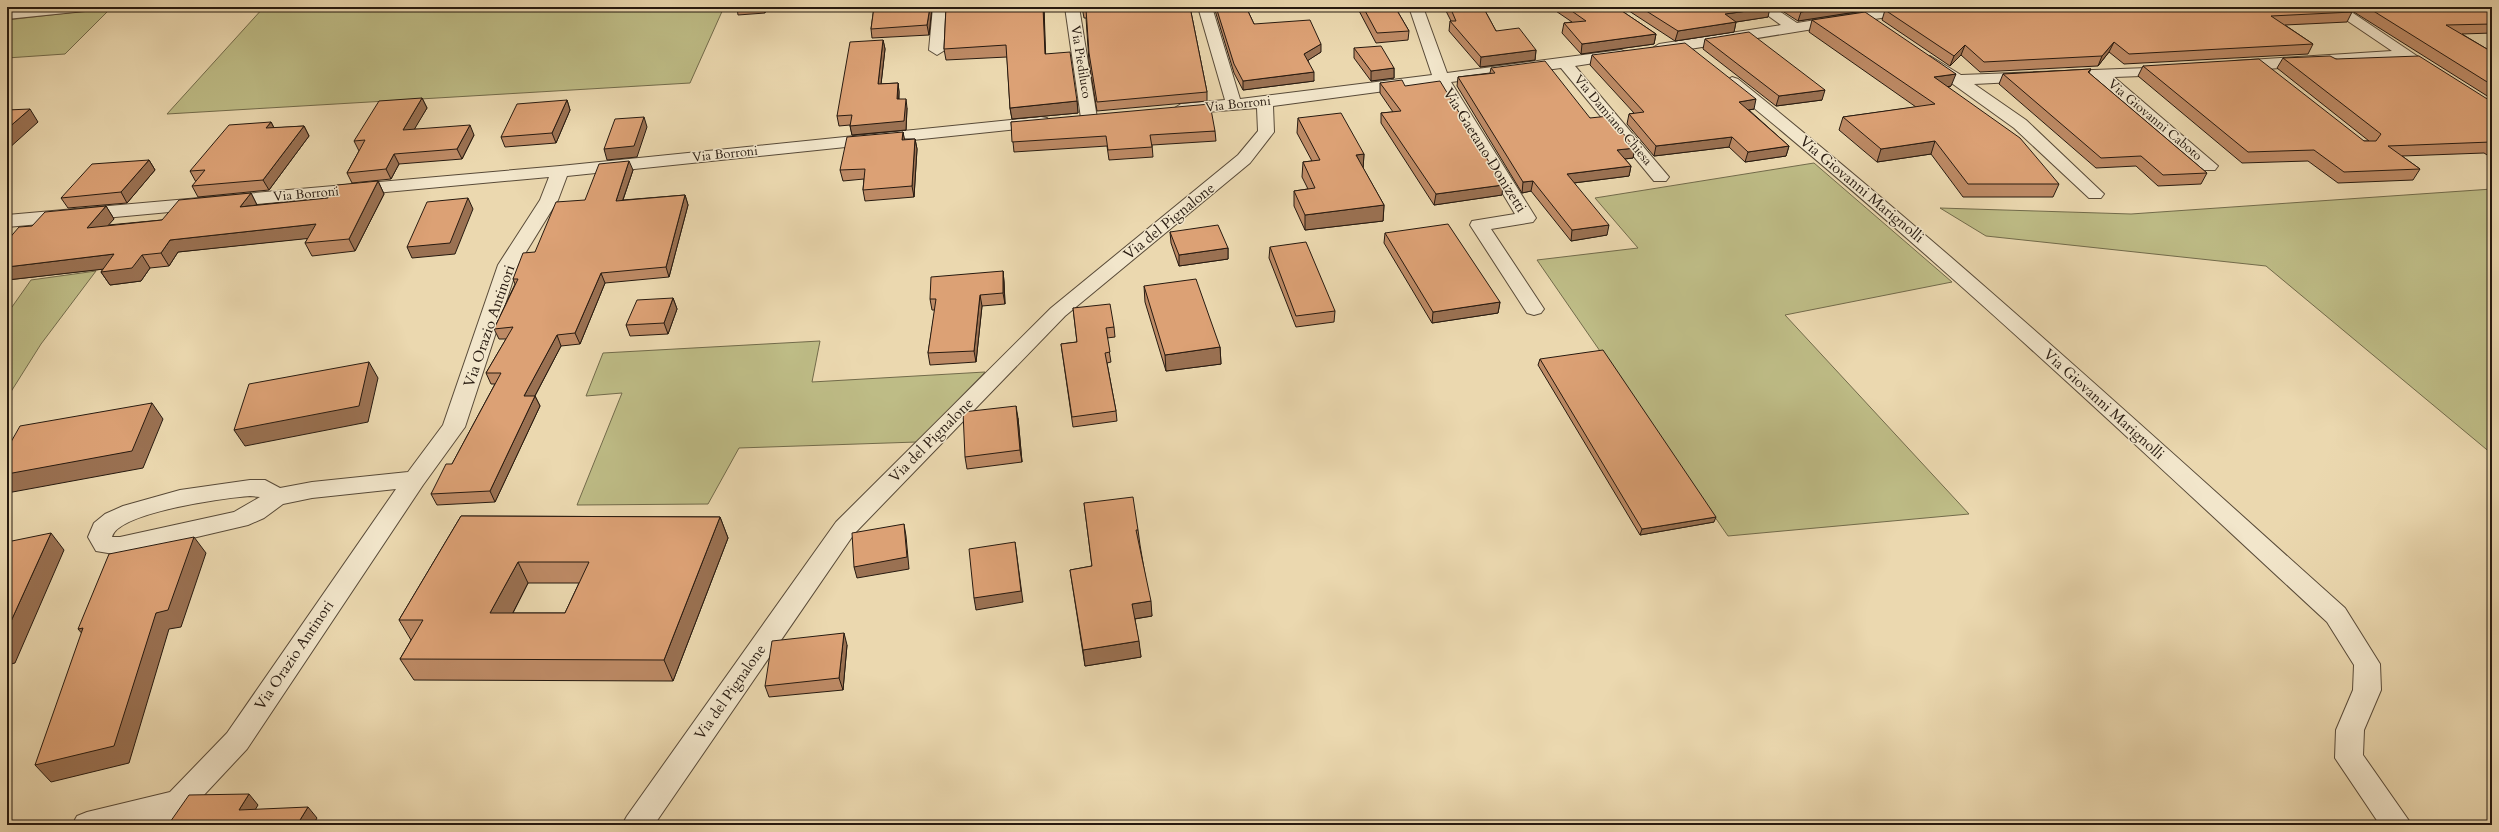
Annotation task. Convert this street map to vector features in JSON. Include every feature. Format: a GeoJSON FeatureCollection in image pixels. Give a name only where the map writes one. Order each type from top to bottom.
{"type":"FeatureCollection","features":[{"type":"Feature","properties":{"kind":"street"},"geometry":{"type":"LineString","coordinates":[[7,14],[85,7]]}},
{"type":"Feature","properties":{"kind":"street"},"geometry":{"type":"LineString","coordinates":[[937,50],[940,7]]}},
{"type":"Feature","properties":{"kind":"street","name":"Via Piediluco"},"geometry":{"type":"LineString","coordinates":[[1072,7],[1082,118]]}},
{"type":"Feature","properties":{"kind":"street"},"geometry":{"type":"LineString","coordinates":[[1205,7],[1234,105]]}},
{"type":"Feature","properties":{"kind":"street"},"geometry":{"type":"LineString","coordinates":[[1416,7],[1441,78]]}},
{"type":"Feature","properties":{"kind":"street"},"geometry":{"type":"LineString","coordinates":[[1763,7],[1794,27]]}},
{"type":"Feature","properties":{"kind":"street","name":"Via Damiano Chiesa"},"geometry":{"type":"LineString","coordinates":[[1441,78],[1678,46],[1924,7]]}},
{"type":"Feature","properties":{"kind":"street"},"geometry":{"type":"LineString","coordinates":[[2334,7],[2427,67]]}},
{"type":"Feature","properties":{"kind":"street"},"geometry":{"type":"LineString","coordinates":[[1865,17],[1883,29]]}},
{"type":"Feature","properties":{"kind":"street","name":"Via Giovanni Marignolli"},"geometry":{"type":"LineString","coordinates":[[1653,35],[1678,46],[1711,65],[1822,154],[1947,261],[2336,615],[2367,664],[2367,690],[2350,730],[2349,758],[2397,825]]}},
{"type":"Feature","properties":{"kind":"street"},"geometry":{"type":"LineString","coordinates":[[1914,51],[2020,124],[2095,194]]}},
{"type":"Feature","properties":{"kind":"street"},"geometry":{"type":"LineString","coordinates":[[2220,67],[2408,55]]}},
{"type":"Feature","properties":{"kind":"street","name":"Via Damiano Chiesa"},"geometry":{"type":"LineString","coordinates":[[1565,62],[1660,177]]}},
{"type":"Feature","properties":{"kind":"street"},"geometry":{"type":"LineString","coordinates":[[2260,65],[2278,79]]}},
{"type":"Feature","properties":{"kind":"street","name":"Via Giovanni Caboto"},"geometry":{"type":"LineString","coordinates":[[1958,80],[2188,69]]}},
{"type":"Feature","properties":{"kind":"street","name":"Via Giovanni Caboto"},"geometry":{"type":"LineString","coordinates":[[2100,74],[2209,166]]}},
{"type":"Feature","properties":{"kind":"street","name":"Via Borroni"},"geometry":{"type":"LineString","coordinates":[[1166,111],[1265,102],[1441,78]]}},
{"type":"Feature","properties":{"kind":"street","name":"Via Gaetano Donizetti"},"geometry":{"type":"LineString","coordinates":[[1441,78],[1527,218],[1479,225],[1534,309]]}},
{"type":"Feature","properties":{"kind":"street","name":"Via del Pignalone"},"geometry":{"type":"LineString","coordinates":[[637,825],[844,528],[1058,312],[1244,159],[1266,132],[1265,102]]}},
{"type":"Feature","properties":{"kind":"street","name":"Via Borroni"},"geometry":{"type":"LineString","coordinates":[[7,221],[560,171],[1082,118]]}},
{"type":"Feature","properties":{"kind":"street","name":"Via Orazio Antinori"},"geometry":{"type":"LineString","coordinates":[[173,813],[237,741],[415,479],[454,427],[508,265],[549,200],[560,171]]}},
{"type":"Feature","properties":{"kind":"street"},"geometry":{"type":"LineString","coordinates":[[276,497],[265,488],[253,486],[191,497],[132,510],[115,518],[102,529],[100,537],[105,545],[120,546],[224,524],[256,512],[276,497],[312,490],[415,479]]}},
{"type":"Feature","properties":{"kind":"street"},"geometry":{"type":"LineString","coordinates":[[87,825],[173,813]]}},
{"type":"Feature","properties":{"kind":"shaded area"},"geometry":{"type":"Polygon","coordinates":[[[264,7],[724,7],[690,83],[167,114],[264,7]]]}},
{"type":"Feature","properties":{"kind":"shaded area"},"geometry":{"type":"Polygon","coordinates":[[[111,8],[65,54],[7,58],[7,20],[111,8]]]}},
{"type":"Feature","properties":{"kind":"shaded area"},"geometry":{"type":"Polygon","coordinates":[[[1814,163],[1952,282],[1785,315],[1969,514],[1728,536],[1537,260],[1638,248],[1595,198],[1814,163]]]}},
{"type":"Feature","properties":{"kind":"shaded area"},"geometry":{"type":"Polygon","coordinates":[[[2492,189],[2492,454],[2266,266],[1986,236],[1940,208],[2131,214],[2492,189]]]}},
{"type":"Feature","properties":{"kind":"shaded area"},"geometry":{"type":"Polygon","coordinates":[[[96,271],[41,344],[7,398],[7,314],[31,280],[96,271]]]}},
{"type":"Feature","properties":{"kind":"shaded area"},"geometry":{"type":"Polygon","coordinates":[[[820,341],[812,382],[985,372],[917,442],[739,448],[708,504],[577,505],[622,393],[586,396],[603,353],[820,341]]]}},
{"type":"Feature","properties":{"kind":"building"},"geometry":{"type":"Polygon","coordinates":[[[737,7],[759,7],[737,8],[737,7]]]}},
{"type":"Feature","properties":{"kind":"building"},"geometry":{"type":"Polygon","coordinates":[[[874,7],[930,7],[927,25],[871,29],[874,7]]]}},
{"type":"Feature","properties":{"kind":"building"},"geometry":{"type":"Polygon","coordinates":[[[946,7],[1043,7],[1045,54],[1070,52],[1077,101],[1010,108],[1006,45],[944,49],[946,7]]]}},
{"type":"Feature","properties":{"kind":"building"},"geometry":{"type":"Polygon","coordinates":[[[1083,7],[1190,7],[1207,92],[1097,102],[1089,53],[1086,9],[1083,9],[1083,7]]]}},
{"type":"Feature","properties":{"kind":"building"},"geometry":{"type":"Polygon","coordinates":[[[1216,7],[1246,7],[1254,24],[1310,20],[1321,44],[1304,54],[1314,72],[1243,81],[1234,64],[1216,7]]]}},
{"type":"Feature","properties":{"kind":"building"},"geometry":{"type":"Polygon","coordinates":[[[1363,7],[1395,7],[1409,31],[1377,33],[1363,7]]]}},
{"type":"Feature","properties":{"kind":"building"},"geometry":{"type":"Polygon","coordinates":[[[1450,7],[1483,7],[1496,31],[1519,28],[1536,50],[1481,57],[1450,21],[1456,21],[1450,7]]]}},
{"type":"Feature","properties":{"kind":"building"},"geometry":{"type":"Polygon","coordinates":[[[1566,7],[1616,7],[1656,34],[1582,44],[1564,23],[1586,21],[1566,7]]]}},
{"type":"Feature","properties":{"kind":"building"},"geometry":{"type":"Polygon","coordinates":[[[1640,7],[1770,8],[1725,14],[1736,22],[1678,31],[1640,7]]]}},
{"type":"Feature","properties":{"kind":"building"},"geometry":{"type":"Polygon","coordinates":[[[1794,7],[1830,7],[1801,12],[1794,7]]]}},
{"type":"Feature","properties":{"kind":"building"},"geometry":{"type":"Polygon","coordinates":[[[1903,7],[2345,7],[2352,12],[2271,16],[2313,44],[2129,54],[2114,42],[2102,56],[1984,62],[1965,45],[1954,56],[1885,10],[1903,7]]]}},
{"type":"Feature","properties":{"kind":"building"},"geometry":{"type":"Polygon","coordinates":[[[2367,7],[2492,7],[2492,24],[2446,25],[2492,52],[2492,85],[2367,7]]]}},
{"type":"Feature","properties":{"kind":"building"},"geometry":{"type":"Polygon","coordinates":[[[1865,12],[1956,74],[1934,77],[2020,138],[2059,184],[1968,184],[1935,141],[1881,149],[1843,117],[1935,104],[1812,20],[1865,12]]]}},
{"type":"Feature","properties":{"kind":"building"},"geometry":{"type":"Polygon","coordinates":[[[1749,32],[1825,90],[1779,96],[1705,39],[1749,32]]]}},
{"type":"Feature","properties":{"kind":"building"},"geometry":{"type":"Polygon","coordinates":[[[883,40],[878,84],[898,83],[897,99],[906,99],[904,121],[850,126],[852,115],[837,116],[850,42],[883,40]]]}},
{"type":"Feature","properties":{"kind":"building"},"geometry":{"type":"Polygon","coordinates":[[[1685,43],[1756,99],[1739,102],[1789,146],[1748,152],[1732,137],[1656,146],[1629,114],[1644,112],[1592,55],[1685,43]]]}},
{"type":"Feature","properties":{"kind":"building"},"geometry":{"type":"Polygon","coordinates":[[[1381,46],[1394,68],[1371,71],[1354,48],[1381,46]]]}},
{"type":"Feature","properties":{"kind":"building"},"geometry":{"type":"Polygon","coordinates":[[[2330,56],[2336,59],[2419,56],[2492,102],[2492,143],[2388,146],[2420,169],[2344,172],[2314,150],[2248,152],[2143,66],[2259,59],[2364,141],[2376,141],[2381,134],[2283,58],[2330,56]]]}},
{"type":"Feature","properties":{"kind":"building"},"geometry":{"type":"Polygon","coordinates":[[[1545,61],[1590,118],[1609,116],[1635,148],[1617,150],[1631,166],[1567,174],[1609,225],[1572,230],[1533,181],[1523,182],[1458,77],[1495,73],[1491,68],[1545,61]]]}},
{"type":"Feature","properties":{"kind":"building"},"geometry":{"type":"Polygon","coordinates":[[[2091,69],[2088,72],[2207,173],[2163,175],[2141,156],[2101,158],[2003,74],[2091,69]]]}},
{"type":"Feature","properties":{"kind":"building"},"geometry":{"type":"Polygon","coordinates":[[[1402,80],[1405,86],[1440,81],[1503,185],[1436,194],[1381,113],[1401,111],[1380,83],[1402,80]]]}},
{"type":"Feature","properties":{"kind":"building"},"geometry":{"type":"Polygon","coordinates":[[[422,98],[403,130],[470,125],[457,149],[394,154],[386,169],[347,173],[365,140],[354,141],[379,101],[422,98]]]}},
{"type":"Feature","properties":{"kind":"building"},"geometry":{"type":"Polygon","coordinates":[[[567,100],[552,133],[501,137],[517,104],[567,100]]]}},
{"type":"Feature","properties":{"kind":"building"},"geometry":{"type":"Polygon","coordinates":[[[1210,104],[1215,131],[1150,135],[1152,147],[1108,150],[1106,136],[1012,142],[1011,122],[1210,104]]]}},
{"type":"Feature","properties":{"kind":"building"},"geometry":{"type":"Polygon","coordinates":[[[30,109],[7,129],[7,110],[30,109]]]}},
{"type":"Feature","properties":{"kind":"building"},"geometry":{"type":"Polygon","coordinates":[[[1341,113],[1364,154],[1356,155],[1384,205],[1305,215],[1294,191],[1315,188],[1303,162],[1320,160],[1298,118],[1341,113]]]}},
{"type":"Feature","properties":{"kind":"building"},"geometry":{"type":"Polygon","coordinates":[[[644,117],[634,146],[604,149],[615,119],[644,117]]]}},
{"type":"Feature","properties":{"kind":"building"},"geometry":{"type":"Polygon","coordinates":[[[271,122],[266,128],[304,126],[263,180],[192,186],[205,170],[190,171],[229,125],[271,122]]]}},
{"type":"Feature","properties":{"kind":"building"},"geometry":{"type":"Polygon","coordinates":[[[903,132],[902,140],[915,139],[912,186],[863,190],[865,169],[840,170],[847,137],[903,132]]]}},
{"type":"Feature","properties":{"kind":"building"},"geometry":{"type":"Polygon","coordinates":[[[149,160],[121,192],[61,198],[92,164],[149,160]]]}},
{"type":"Feature","properties":{"kind":"building"},"geometry":{"type":"Polygon","coordinates":[[[629,161],[616,201],[685,195],[666,267],[601,273],[575,333],[557,335],[524,396],[535,396],[490,491],[431,494],[446,464],[452,464],[501,373],[486,373],[513,327],[494,329],[518,279],[513,279],[523,253],[535,252],[556,202],[585,200],[599,164],[629,161]]]}},
{"type":"Feature","properties":{"kind":"building"},"geometry":{"type":"Polygon","coordinates":[[[378,181],[349,239],[305,243],[316,224],[170,240],[161,253],[142,255],[132,268],[101,272],[114,254],[7,267],[7,241],[19,227],[32,226],[45,212],[106,206],[87,228],[162,220],[179,200],[251,193],[240,207],[328,198],[337,185],[378,181]]]}},
{"type":"Feature","properties":{"kind":"building"},"geometry":{"type":"Polygon","coordinates":[[[468,198],[450,243],[407,247],[427,202],[468,198]]]}},
{"type":"Feature","properties":{"kind":"building"},"geometry":{"type":"Polygon","coordinates":[[[1448,224],[1500,302],[1433,312],[1385,233],[1448,224]]]}},
{"type":"Feature","properties":{"kind":"building"},"geometry":{"type":"Polygon","coordinates":[[[1218,225],[1228,248],[1179,255],[1170,232],[1218,225]]]}},
{"type":"Feature","properties":{"kind":"building"},"geometry":{"type":"Polygon","coordinates":[[[1306,242],[1335,311],[1296,316],[1270,247],[1306,242]]]}},
{"type":"Feature","properties":{"kind":"building"},"geometry":{"type":"Polygon","coordinates":[[[1003,271],[1003,293],[980,295],[974,351],[928,353],[936,299],[930,299],[931,277],[1003,271]]]}},
{"type":"Feature","properties":{"kind":"building"},"geometry":{"type":"Polygon","coordinates":[[[1196,279],[1220,347],[1165,355],[1144,286],[1196,279]]]}},
{"type":"Feature","properties":{"kind":"building"},"geometry":{"type":"Polygon","coordinates":[[[673,298],[664,323],[626,325],[637,300],[673,298]]]}},
{"type":"Feature","properties":{"kind":"building"},"geometry":{"type":"Polygon","coordinates":[[[1110,304],[1114,327],[1106,328],[1110,352],[1105,353],[1116,411],[1072,417],[1061,344],[1077,342],[1073,308],[1110,304]]]}},
{"type":"Feature","properties":{"kind":"building"},"geometry":{"type":"Polygon","coordinates":[[[1603,350],[1716,517],[1642,529],[1540,359],[1603,350]]]}},
{"type":"Feature","properties":{"kind":"building"},"geometry":{"type":"Polygon","coordinates":[[[369,362],[359,406],[234,430],[249,384],[369,362]]]}},
{"type":"Feature","properties":{"kind":"building"},"geometry":{"type":"Polygon","coordinates":[[[152,403],[132,451],[7,474],[7,449],[20,426],[152,403]]]}},
{"type":"Feature","properties":{"kind":"building"},"geometry":{"type":"Polygon","coordinates":[[[1016,406],[1020,450],[965,457],[963,412],[1016,406]]]}},
{"type":"Feature","properties":{"kind":"building"},"geometry":{"type":"Polygon","coordinates":[[[1133,497],[1138,530],[1136,530],[1151,601],[1132,604],[1139,641],[1083,650],[1070,570],[1092,566],[1084,503],[1133,497]]]}},
{"type":"Feature","properties":{"kind":"building"},"geometry":{"type":"Polygon","coordinates":[[[461,516],[720,517],[664,660],[400,659],[423,620],[399,620],[461,516]],[[518,562],[490,613],[565,613],[589,562],[518,562]]]}},
{"type":"Feature","properties":{"kind":"building"},"geometry":{"type":"Polygon","coordinates":[[[904,524],[907,557],[854,567],[852,533],[904,524]]]}},
{"type":"Feature","properties":{"kind":"building"},"geometry":{"type":"Polygon","coordinates":[[[51,533],[7,630],[7,542],[51,533]]]}},
{"type":"Feature","properties":{"kind":"building"},"geometry":{"type":"Polygon","coordinates":[[[194,537],[168,610],[156,613],[114,746],[35,765],[83,628],[78,629],[109,554],[194,537]]]}},
{"type":"Feature","properties":{"kind":"building"},"geometry":{"type":"Polygon","coordinates":[[[1015,542],[1021,591],[974,598],[969,549],[1015,542]]]}},
{"type":"Feature","properties":{"kind":"building"},"geometry":{"type":"Polygon","coordinates":[[[844,633],[839,678],[765,686],[772,641],[844,633]]]}},
{"type":"Feature","properties":{"kind":"building"},"geometry":{"type":"Polygon","coordinates":[[[249,794],[239,810],[308,807],[297,825],[168,825],[189,795],[249,794]]]}}]}
